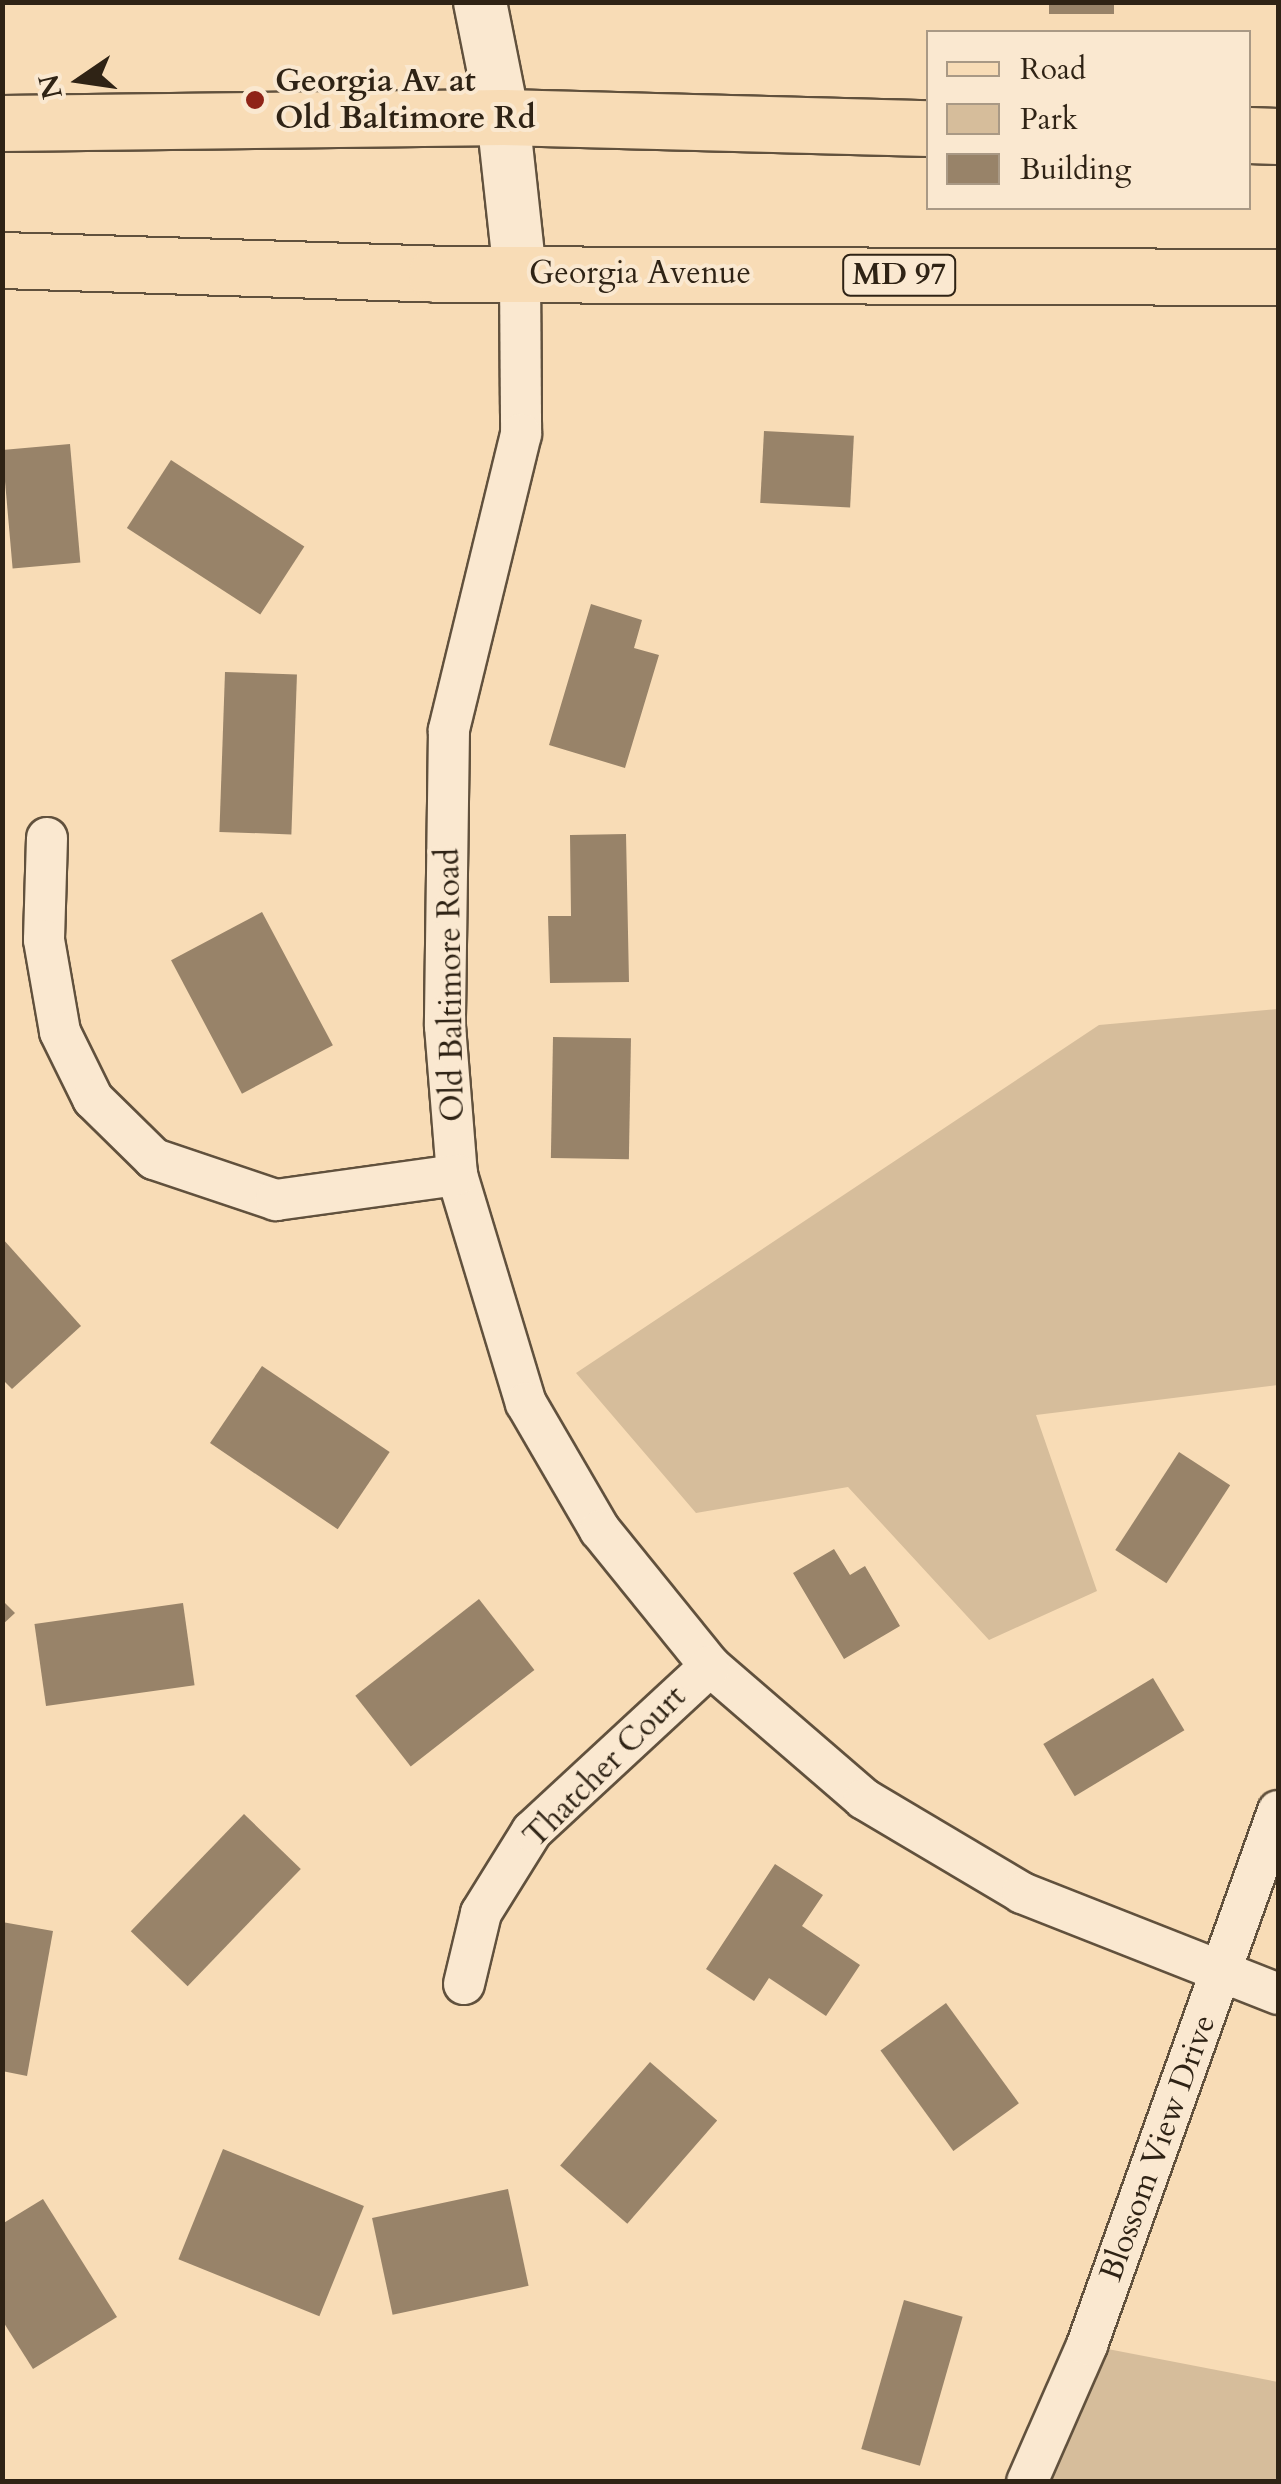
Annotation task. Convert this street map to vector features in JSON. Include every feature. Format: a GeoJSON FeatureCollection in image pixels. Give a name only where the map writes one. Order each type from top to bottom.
{"type":"FeatureCollection","features":[{"type":"Feature","properties":{"kind":"main road"},"geometry":{"type":"LineString","coordinates":[[2,123],[503,117],[926,128]]}},
{"type":"Feature","properties":{"kind":"main road"},"geometry":{"type":"LineString","coordinates":[[1251,136],[1278,136]]}},
{"type":"Feature","properties":{"kind":"main road","name":"Georgia Avenue"},"geometry":{"type":"LineString","coordinates":[[2,260],[520,273],[1278,278]]}},
{"type":"Feature","properties":{"kind":"street","name":"Old Baltimore Road"},"geometry":{"type":"LineString","coordinates":[[480,2],[503,117],[520,273],[520,434],[449,730],[445,1026],[456,1176],[526,1404],[600,1530],[710,1666],[864,1799],[1022,1893],[1278,1994]]}},
{"type":"Feature","properties":{"kind":"street"},"geometry":{"type":"LineString","coordinates":[[47,838],[44,940],[60,1032],[92,1099],[154,1158],[276,1200],[456,1176]]}},
{"type":"Feature","properties":{"kind":"street","name":"Thatcher Court"},"geometry":{"type":"LineString","coordinates":[[464,1984],[481,1913],[532,1831],[710,1666]]}},
{"type":"Feature","properties":{"kind":"street","name":"Blossom View Drive"},"geometry":{"type":"LineString","coordinates":[[1027,2482],[1087,2345],[1278,1811]]}},
{"type":"Feature","properties":{"kind":"green space"},"geometry":{"type":"Polygon","coordinates":[[[1278,1009],[1278,1385],[1036,1415],[1097,1591],[989,1640],[848,1487],[696,1513],[576,1373],[1099,1025],[1278,1009]]]}},
{"type":"Feature","properties":{"kind":"green space"},"geometry":{"type":"Polygon","coordinates":[[[1087,2345],[1278,2382],[1278,2481],[1027,2482],[1087,2345]]]}},
{"type":"Feature","properties":{"kind":"building"},"geometry":{"type":"Polygon","coordinates":[[[1049,2],[1114,2],[1114,14],[1049,14],[1049,2]]]}},
{"type":"Feature","properties":{"kind":"building"},"geometry":{"type":"Polygon","coordinates":[[[764,431],[854,436],[850,508],[760,503],[764,431]]]}},
{"type":"Feature","properties":{"kind":"building"},"geometry":{"type":"Polygon","coordinates":[[[70,444],[80,563],[13,568],[2,450],[70,444]]]}},
{"type":"Feature","properties":{"kind":"building"},"geometry":{"type":"Polygon","coordinates":[[[171,460],[304,547],[260,615],[127,528],[171,460]]]}},
{"type":"Feature","properties":{"kind":"building"},"geometry":{"type":"Polygon","coordinates":[[[591,604],[642,620],[634,648],[659,655],[625,768],[549,745],[591,604]]]}},
{"type":"Feature","properties":{"kind":"building"},"geometry":{"type":"Polygon","coordinates":[[[225,672],[297,675],[291,834],[219,832],[225,672]]]}},
{"type":"Feature","properties":{"kind":"building"},"geometry":{"type":"Polygon","coordinates":[[[626,834],[629,982],[550,983],[548,916],[571,916],[570,835],[626,834]]]}},
{"type":"Feature","properties":{"kind":"building"},"geometry":{"type":"Polygon","coordinates":[[[262,912],[333,1045],[242,1094],[171,960],[262,912]]]}},
{"type":"Feature","properties":{"kind":"building"},"geometry":{"type":"Polygon","coordinates":[[[553,1037],[631,1038],[629,1159],[551,1158],[553,1037]]]}},
{"type":"Feature","properties":{"kind":"building"},"geometry":{"type":"Polygon","coordinates":[[[2,1238],[81,1326],[12,1389],[2,1379],[2,1238]]]}},
{"type":"Feature","properties":{"kind":"building"},"geometry":{"type":"Polygon","coordinates":[[[262,1366],[390,1452],[338,1529],[210,1443],[262,1366]]]}},
{"type":"Feature","properties":{"kind":"building"},"geometry":{"type":"Polygon","coordinates":[[[1179,1452],[1230,1485],[1166,1583],[1115,1550],[1179,1452]]]}},
{"type":"Feature","properties":{"kind":"building"},"geometry":{"type":"Polygon","coordinates":[[[834,1549],[850,1575],[865,1566],[900,1626],[844,1659],[793,1573],[834,1549]]]}},
{"type":"Feature","properties":{"kind":"building"},"geometry":{"type":"Polygon","coordinates":[[[479,1599],[534,1670],[411,1767],[355,1696],[479,1599]]]}},
{"type":"Feature","properties":{"kind":"building"},"geometry":{"type":"Polygon","coordinates":[[[2,1600],[15,1613],[2,1625],[2,1600]]]}},
{"type":"Feature","properties":{"kind":"building"},"geometry":{"type":"Polygon","coordinates":[[[183,1603],[195,1685],[46,1706],[34,1624],[183,1603]]]}},
{"type":"Feature","properties":{"kind":"building"},"geometry":{"type":"Polygon","coordinates":[[[1153,1678],[1184,1730],[1075,1796],[1043,1744],[1153,1678]]]}},
{"type":"Feature","properties":{"kind":"building"},"geometry":{"type":"Polygon","coordinates":[[[244,1814],[301,1869],[188,1986],[131,1931],[244,1814]]]}},
{"type":"Feature","properties":{"kind":"building"},"geometry":{"type":"Polygon","coordinates":[[[775,1864],[823,1895],[802,1926],[860,1965],[826,2016],[769,1978],[754,2001],[706,1969],[775,1864]]]}},
{"type":"Feature","properties":{"kind":"building"},"geometry":{"type":"Polygon","coordinates":[[[2,1922],[53,1931],[27,2076],[2,2071],[2,1922]]]}},
{"type":"Feature","properties":{"kind":"building"},"geometry":{"type":"Polygon","coordinates":[[[946,2003],[1019,2103],[953,2151],[880,2051],[946,2003]]]}},
{"type":"Feature","properties":{"kind":"building"},"geometry":{"type":"Polygon","coordinates":[[[650,2062],[717,2120],[627,2224],[560,2165],[650,2062]]]}},
{"type":"Feature","properties":{"kind":"building"},"geometry":{"type":"Polygon","coordinates":[[[223,2149],[364,2206],[319,2316],[178,2259],[223,2149]]]}},
{"type":"Feature","properties":{"kind":"building"},"geometry":{"type":"Polygon","coordinates":[[[508,2189],[529,2286],[393,2315],[372,2218],[508,2189]]]}},
{"type":"Feature","properties":{"kind":"building"},"geometry":{"type":"Polygon","coordinates":[[[43,2199],[117,2317],[33,2369],[2,2320],[2,2224],[43,2199]]]}},
{"type":"Feature","properties":{"kind":"building"},"geometry":{"type":"Polygon","coordinates":[[[904,2300],[963,2317],[920,2466],[861,2449],[904,2300]]]}},
{"type":"Feature","properties":{"kind":"place","name":"Georgia Av at Old Baltimore Rd"},"geometry":{"type":"Point","coordinates":[255,100]}}]}
